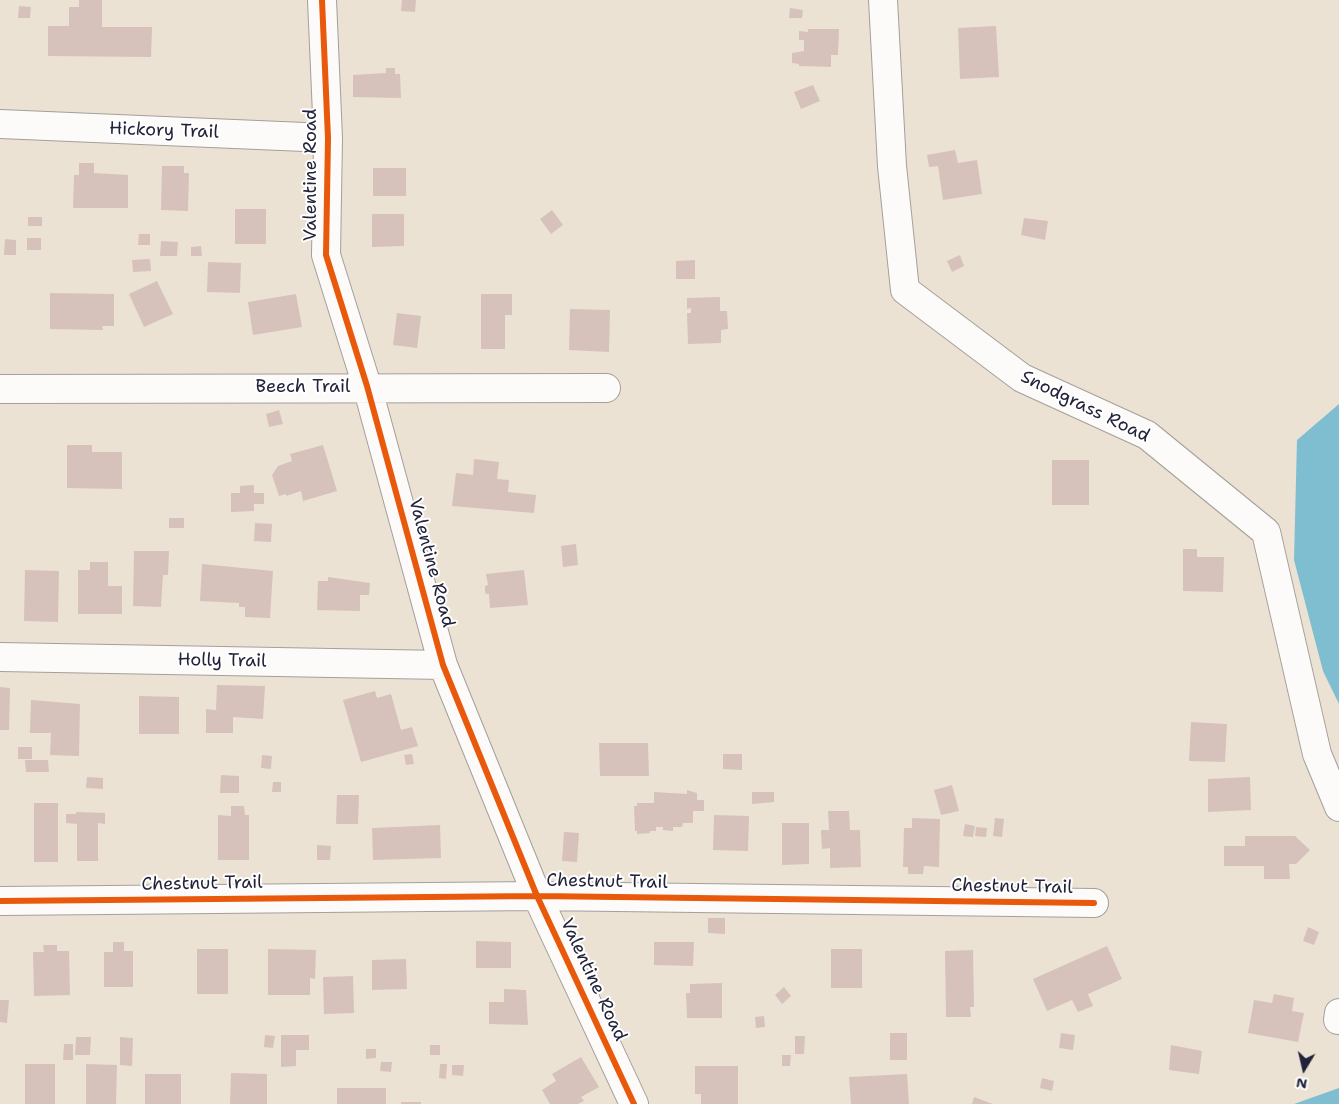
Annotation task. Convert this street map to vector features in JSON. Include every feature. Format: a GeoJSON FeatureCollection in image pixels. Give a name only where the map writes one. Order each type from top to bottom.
{"type":"FeatureCollection","features":[{"type":"Feature","properties":{"kind":"street","name":"Valentine Road"},"geometry":{"type":"LineString","coordinates":[[322,0],[328,138],[326,255],[368,386],[443,665],[537,896],[634,1104]]}},
{"type":"Feature","properties":{"kind":"street","name":"Snodgrass Road"},"geometry":{"type":"LineString","coordinates":[[883,0],[892,166],[905,290],[1022,378],[1147,435],[1266,532],[1318,754],[1339,807]]}},
{"type":"Feature","properties":{"kind":"street","name":"Hickory Trail"},"geometry":{"type":"LineString","coordinates":[[0,124],[328,138]]}},
{"type":"Feature","properties":{"kind":"street","name":"Beech Trail"},"geometry":{"type":"LineString","coordinates":[[0,389],[368,386],[606,388]]}},
{"type":"Feature","properties":{"kind":"street","name":"Holly Trail"},"geometry":{"type":"LineString","coordinates":[[0,657],[443,665]]}},
{"type":"Feature","properties":{"kind":"street","name":"Chestnut Trail"},"geometry":{"type":"LineString","coordinates":[[0,901],[537,896],[1094,903]]}},
{"type":"Feature","properties":{"kind":"water"},"geometry":{"type":"Polygon","coordinates":[[[1339,404],[1339,704],[1323,671],[1294,560],[1297,440],[1339,404]]]}},
{"type":"Feature","properties":{"kind":"water"},"geometry":{"type":"Polygon","coordinates":[[[1339,1088],[1339,1104],[1294,1104],[1339,1088]]]}},
{"type":"Feature","properties":{"kind":"building"},"geometry":{"type":"Polygon","coordinates":[[[79,0],[102,0],[102,27],[152,27],[151,57],[48,56],[48,26],[69,26],[69,7],[79,7],[79,0]]]}},
{"type":"Feature","properties":{"kind":"building"},"geometry":{"type":"Polygon","coordinates":[[[402,0],[416,0],[415,12],[401,11],[402,0]]]}},
{"type":"Feature","properties":{"kind":"building"},"geometry":{"type":"Polygon","coordinates":[[[19,6],[31,7],[30,18],[18,18],[19,6]]]}},
{"type":"Feature","properties":{"kind":"building"},"geometry":{"type":"Polygon","coordinates":[[[790,8],[803,10],[802,18],[789,18],[790,8]]]}},
{"type":"Feature","properties":{"kind":"building"},"geometry":{"type":"Polygon","coordinates":[[[996,26],[999,77],[960,79],[958,28],[996,26]]]}},
{"type":"Feature","properties":{"kind":"building"},"geometry":{"type":"Polygon","coordinates":[[[808,29],[839,29],[838,55],[831,55],[831,67],[799,66],[799,64],[792,63],[792,53],[804,51],[804,40],[799,40],[799,31],[808,32],[808,29]]]}},
{"type":"Feature","properties":{"kind":"building"},"geometry":{"type":"Polygon","coordinates":[[[386,68],[395,68],[395,74],[400,74],[401,98],[353,97],[353,75],[386,73],[386,68]]]}},
{"type":"Feature","properties":{"kind":"building"},"geometry":{"type":"Polygon","coordinates":[[[813,85],[820,101],[801,109],[794,92],[813,85]]]}},
{"type":"Feature","properties":{"kind":"building"},"geometry":{"type":"Polygon","coordinates":[[[955,150],[958,163],[977,160],[982,194],[943,200],[938,166],[929,167],[927,155],[955,150]]]}},
{"type":"Feature","properties":{"kind":"building"},"geometry":{"type":"Polygon","coordinates":[[[79,163],[94,163],[94,173],[128,175],[128,208],[73,208],[74,175],[79,175],[79,163]]]}},
{"type":"Feature","properties":{"kind":"building"},"geometry":{"type":"Polygon","coordinates":[[[162,166],[184,166],[184,173],[189,173],[188,211],[161,210],[162,166]]]}},
{"type":"Feature","properties":{"kind":"building"},"geometry":{"type":"Polygon","coordinates":[[[373,168],[406,168],[406,196],[373,196],[373,168]]]}},
{"type":"Feature","properties":{"kind":"building"},"geometry":{"type":"Polygon","coordinates":[[[235,209],[266,209],[266,244],[235,244],[235,209]]]}},
{"type":"Feature","properties":{"kind":"building"},"geometry":{"type":"Polygon","coordinates":[[[552,210],[563,225],[551,234],[540,219],[552,210]]]}},
{"type":"Feature","properties":{"kind":"building"},"geometry":{"type":"Polygon","coordinates":[[[372,214],[404,214],[404,246],[372,247],[372,214]]]}},
{"type":"Feature","properties":{"kind":"building"},"geometry":{"type":"Polygon","coordinates":[[[28,217],[42,217],[42,226],[28,226],[28,217]]]}},
{"type":"Feature","properties":{"kind":"building"},"geometry":{"type":"Polygon","coordinates":[[[1024,218],[1048,221],[1045,240],[1021,235],[1024,218]]]}},
{"type":"Feature","properties":{"kind":"building"},"geometry":{"type":"Polygon","coordinates":[[[139,234],[150,234],[150,245],[138,245],[139,234]]]}},
{"type":"Feature","properties":{"kind":"building"},"geometry":{"type":"Polygon","coordinates":[[[27,238],[41,238],[41,250],[27,250],[27,238]]]}},
{"type":"Feature","properties":{"kind":"building"},"geometry":{"type":"Polygon","coordinates":[[[5,239],[16,240],[16,255],[4,255],[5,239]]]}},
{"type":"Feature","properties":{"kind":"building"},"geometry":{"type":"Polygon","coordinates":[[[161,241],[178,242],[177,256],[160,256],[161,241]]]}},
{"type":"Feature","properties":{"kind":"building"},"geometry":{"type":"Polygon","coordinates":[[[201,246],[202,256],[191,256],[191,247],[201,246]]]}},
{"type":"Feature","properties":{"kind":"building"},"geometry":{"type":"Polygon","coordinates":[[[960,255],[964,266],[952,272],[947,261],[960,255]]]}},
{"type":"Feature","properties":{"kind":"building"},"geometry":{"type":"Polygon","coordinates":[[[150,259],[151,271],[133,272],[132,260],[150,259]]]}},
{"type":"Feature","properties":{"kind":"building"},"geometry":{"type":"Polygon","coordinates":[[[695,260],[695,279],[676,279],[676,261],[695,260]]]}},
{"type":"Feature","properties":{"kind":"building"},"geometry":{"type":"Polygon","coordinates":[[[208,262],[241,263],[240,293],[207,292],[208,262]]]}},
{"type":"Feature","properties":{"kind":"building"},"geometry":{"type":"Polygon","coordinates":[[[157,281],[173,314],[144,327],[129,294],[157,281]]]}},
{"type":"Feature","properties":{"kind":"building"},"geometry":{"type":"Polygon","coordinates":[[[50,293],[114,294],[114,326],[102,326],[103,330],[50,329],[50,293]]]}},
{"type":"Feature","properties":{"kind":"building"},"geometry":{"type":"Polygon","coordinates":[[[296,294],[302,327],[253,335],[248,302],[296,294]]]}},
{"type":"Feature","properties":{"kind":"building"},"geometry":{"type":"Polygon","coordinates":[[[481,294],[512,294],[512,315],[505,315],[505,349],[481,349],[481,294]]]}},
{"type":"Feature","properties":{"kind":"building"},"geometry":{"type":"Polygon","coordinates":[[[720,297],[720,311],[727,311],[728,329],[721,330],[721,343],[688,344],[687,313],[691,313],[691,308],[687,309],[687,298],[720,297]]]}},
{"type":"Feature","properties":{"kind":"building"},"geometry":{"type":"Polygon","coordinates":[[[570,309],[610,310],[609,352],[569,350],[570,309]]]}},
{"type":"Feature","properties":{"kind":"building"},"geometry":{"type":"Polygon","coordinates":[[[397,313],[421,316],[417,348],[393,345],[397,313]]]}},
{"type":"Feature","properties":{"kind":"building"},"geometry":{"type":"Polygon","coordinates":[[[279,410],[283,424],[269,427],[266,414],[279,410]]]}},
{"type":"Feature","properties":{"kind":"building"},"geometry":{"type":"Polygon","coordinates":[[[67,445],[92,445],[92,452],[122,452],[122,489],[67,488],[67,445]]]}},
{"type":"Feature","properties":{"kind":"building"},"geometry":{"type":"Polygon","coordinates":[[[323,445],[337,491],[303,501],[301,491],[286,496],[286,494],[279,496],[272,475],[278,466],[292,461],[290,454],[323,445]]]}},
{"type":"Feature","properties":{"kind":"building"},"geometry":{"type":"Polygon","coordinates":[[[474,459],[499,462],[497,479],[509,480],[508,492],[536,495],[534,513],[452,506],[456,473],[473,475],[474,459]]]}},
{"type":"Feature","properties":{"kind":"building"},"geometry":{"type":"Polygon","coordinates":[[[1052,460],[1089,460],[1089,505],[1052,505],[1052,460]]]}},
{"type":"Feature","properties":{"kind":"building"},"geometry":{"type":"Polygon","coordinates":[[[254,485],[254,493],[264,493],[264,504],[254,504],[254,511],[231,512],[231,493],[240,493],[240,486],[254,485]]]}},
{"type":"Feature","properties":{"kind":"building"},"geometry":{"type":"Polygon","coordinates":[[[169,518],[184,518],[184,528],[169,528],[169,518]]]}},
{"type":"Feature","properties":{"kind":"building"},"geometry":{"type":"Polygon","coordinates":[[[255,523],[272,524],[271,542],[254,541],[255,523]]]}},
{"type":"Feature","properties":{"kind":"building"},"geometry":{"type":"Polygon","coordinates":[[[576,544],[578,565],[563,567],[561,546],[576,544]]]}},
{"type":"Feature","properties":{"kind":"building"},"geometry":{"type":"Polygon","coordinates":[[[1183,549],[1197,549],[1197,557],[1224,557],[1223,592],[1183,591],[1183,549]]]}},
{"type":"Feature","properties":{"kind":"building"},"geometry":{"type":"Polygon","coordinates":[[[134,551],[169,551],[168,575],[163,575],[161,607],[133,606],[134,551]]]}},
{"type":"Feature","properties":{"kind":"building"},"geometry":{"type":"Polygon","coordinates":[[[90,562],[108,562],[108,586],[122,586],[122,614],[78,614],[78,570],[90,570],[90,562]]]}},
{"type":"Feature","properties":{"kind":"building"},"geometry":{"type":"Polygon","coordinates":[[[202,564],[273,571],[270,618],[245,617],[245,607],[239,607],[239,603],[200,601],[202,564]]]}},
{"type":"Feature","properties":{"kind":"building"},"geometry":{"type":"Polygon","coordinates":[[[25,570],[59,571],[58,622],[24,621],[25,570]]]}},
{"type":"Feature","properties":{"kind":"building"},"geometry":{"type":"Polygon","coordinates":[[[524,570],[528,605],[490,608],[489,594],[486,594],[485,591],[485,586],[488,585],[486,574],[524,570]]]}},
{"type":"Feature","properties":{"kind":"building"},"geometry":{"type":"Polygon","coordinates":[[[328,577],[370,583],[369,595],[360,595],[360,611],[317,610],[318,581],[328,581],[328,577]]]}},
{"type":"Feature","properties":{"kind":"building"},"geometry":{"type":"Polygon","coordinates":[[[217,685],[265,686],[263,719],[233,717],[233,733],[206,733],[206,709],[216,710],[217,685]]]}},
{"type":"Feature","properties":{"kind":"building"},"geometry":{"type":"Polygon","coordinates":[[[0,687],[10,688],[9,730],[0,730],[0,687]]]}},
{"type":"Feature","properties":{"kind":"building"},"geometry":{"type":"Polygon","coordinates":[[[375,691],[377,698],[391,694],[401,730],[412,727],[418,746],[361,762],[343,700],[375,691]]]}},
{"type":"Feature","properties":{"kind":"building"},"geometry":{"type":"Polygon","coordinates":[[[139,696],[179,697],[179,734],[139,734],[139,696]]]}},
{"type":"Feature","properties":{"kind":"building"},"geometry":{"type":"Polygon","coordinates":[[[31,700],[80,704],[79,756],[50,755],[51,733],[30,733],[31,700]]]}},
{"type":"Feature","properties":{"kind":"building"},"geometry":{"type":"Polygon","coordinates":[[[1191,722],[1227,724],[1225,762],[1189,761],[1191,722]]]}},
{"type":"Feature","properties":{"kind":"building"},"geometry":{"type":"Polygon","coordinates":[[[599,743],[648,743],[649,776],[600,776],[599,743]]]}},
{"type":"Feature","properties":{"kind":"building"},"geometry":{"type":"Polygon","coordinates":[[[18,747],[32,747],[32,759],[18,759],[18,747]]]}},
{"type":"Feature","properties":{"kind":"building"},"geometry":{"type":"Polygon","coordinates":[[[412,754],[414,764],[406,765],[404,755],[412,754]]]}},
{"type":"Feature","properties":{"kind":"building"},"geometry":{"type":"Polygon","coordinates":[[[723,754],[742,754],[742,770],[723,769],[723,754]]]}},
{"type":"Feature","properties":{"kind":"building"},"geometry":{"type":"Polygon","coordinates":[[[262,755],[272,756],[271,769],[261,768],[262,755]]]}},
{"type":"Feature","properties":{"kind":"building"},"geometry":{"type":"Polygon","coordinates":[[[25,760],[48,760],[49,772],[26,772],[25,760]]]}},
{"type":"Feature","properties":{"kind":"building"},"geometry":{"type":"Polygon","coordinates":[[[221,775],[239,776],[239,793],[220,793],[221,775]]]}},
{"type":"Feature","properties":{"kind":"building"},"geometry":{"type":"Polygon","coordinates":[[[87,777],[103,778],[103,789],[86,788],[87,777]]]}},
{"type":"Feature","properties":{"kind":"building"},"geometry":{"type":"Polygon","coordinates":[[[1250,777],[1251,810],[1208,812],[1208,779],[1250,777]]]}},
{"type":"Feature","properties":{"kind":"building"},"geometry":{"type":"Polygon","coordinates":[[[273,782],[281,782],[281,792],[272,792],[273,782]]]}},
{"type":"Feature","properties":{"kind":"building"},"geometry":{"type":"Polygon","coordinates":[[[952,785],[959,811],[941,815],[934,790],[952,785]]]}},
{"type":"Feature","properties":{"kind":"building"},"geometry":{"type":"Polygon","coordinates":[[[687,790],[697,793],[697,800],[704,800],[704,811],[693,811],[693,823],[683,823],[682,827],[673,827],[673,831],[663,830],[663,827],[656,827],[656,831],[637,834],[637,831],[635,831],[634,806],[637,806],[637,803],[654,803],[654,792],[687,794],[687,790]]]}},
{"type":"Feature","properties":{"kind":"building"},"geometry":{"type":"Polygon","coordinates":[[[752,792],[774,792],[774,802],[752,804],[752,792]]]}},
{"type":"Feature","properties":{"kind":"building"},"geometry":{"type":"Polygon","coordinates":[[[337,795],[359,795],[358,824],[336,824],[337,795]]]}},
{"type":"Feature","properties":{"kind":"building"},"geometry":{"type":"Polygon","coordinates":[[[34,803],[58,803],[58,862],[34,862],[34,803]]]}},
{"type":"Feature","properties":{"kind":"building"},"geometry":{"type":"Polygon","coordinates":[[[231,806],[244,806],[245,815],[249,815],[249,860],[218,860],[218,815],[231,816],[231,806]]]}},
{"type":"Feature","properties":{"kind":"building"},"geometry":{"type":"Polygon","coordinates":[[[828,811],[849,811],[850,830],[860,830],[861,867],[830,868],[830,848],[822,849],[821,833],[821,830],[829,830],[828,811]]]}},
{"type":"Feature","properties":{"kind":"building"},"geometry":{"type":"Polygon","coordinates":[[[76,812],[105,813],[105,824],[98,823],[98,861],[77,861],[77,824],[66,823],[66,814],[76,814],[76,812]]]}},
{"type":"Feature","properties":{"kind":"building"},"geometry":{"type":"Polygon","coordinates":[[[714,815],[749,816],[748,851],[713,850],[714,815]]]}},
{"type":"Feature","properties":{"kind":"building"},"geometry":{"type":"Polygon","coordinates":[[[912,818],[940,819],[939,867],[924,866],[923,874],[908,874],[908,867],[903,867],[904,828],[912,828],[912,818]]]}},
{"type":"Feature","properties":{"kind":"building"},"geometry":{"type":"Polygon","coordinates":[[[995,818],[1004,819],[1002,837],[993,836],[995,818]]]}},
{"type":"Feature","properties":{"kind":"building"},"geometry":{"type":"Polygon","coordinates":[[[782,823],[809,823],[809,864],[782,865],[782,823]]]}},
{"type":"Feature","properties":{"kind":"building"},"geometry":{"type":"Polygon","coordinates":[[[965,824],[975,826],[973,837],[963,836],[965,824]]]}},
{"type":"Feature","properties":{"kind":"building"},"geometry":{"type":"Polygon","coordinates":[[[440,825],[441,858],[373,860],[372,828],[440,825]]]}},
{"type":"Feature","properties":{"kind":"building"},"geometry":{"type":"Polygon","coordinates":[[[976,827],[987,828],[986,837],[975,836],[976,827]]]}},
{"type":"Feature","properties":{"kind":"building"},"geometry":{"type":"Polygon","coordinates":[[[564,832],[579,833],[577,862],[562,861],[564,832]]]}},
{"type":"Feature","properties":{"kind":"building"},"geometry":{"type":"Polygon","coordinates":[[[1245,836],[1295,836],[1310,850],[1296,864],[1289,864],[1290,879],[1264,879],[1264,866],[1224,866],[1224,846],[1245,846],[1245,836]]]}},
{"type":"Feature","properties":{"kind":"building"},"geometry":{"type":"Polygon","coordinates":[[[317,845],[331,846],[330,860],[317,860],[317,845]]]}},
{"type":"Feature","properties":{"kind":"building"},"geometry":{"type":"Polygon","coordinates":[[[708,918],[725,918],[725,934],[708,933],[708,918]]]}},
{"type":"Feature","properties":{"kind":"building"},"geometry":{"type":"Polygon","coordinates":[[[1308,927],[1319,932],[1314,945],[1303,941],[1308,927]]]}},
{"type":"Feature","properties":{"kind":"building"},"geometry":{"type":"Polygon","coordinates":[[[476,941],[511,942],[511,968],[476,968],[476,941]]]}},
{"type":"Feature","properties":{"kind":"building"},"geometry":{"type":"Polygon","coordinates":[[[113,942],[124,942],[124,951],[133,951],[133,987],[104,987],[104,952],[113,952],[113,942]]]}},
{"type":"Feature","properties":{"kind":"building"},"geometry":{"type":"Polygon","coordinates":[[[654,942],[694,942],[693,966],[654,965],[654,942]]]}},
{"type":"Feature","properties":{"kind":"building"},"geometry":{"type":"Polygon","coordinates":[[[43,945],[57,945],[57,951],[69,951],[70,995],[34,996],[33,952],[44,952],[43,945]]]}},
{"type":"Feature","properties":{"kind":"building"},"geometry":{"type":"Polygon","coordinates":[[[1107,946],[1122,979],[1088,994],[1093,1006],[1078,1012],[1072,1000],[1047,1011],[1033,979],[1107,946]]]}},
{"type":"Feature","properties":{"kind":"building"},"geometry":{"type":"Polygon","coordinates":[[[197,949],[228,949],[228,994],[197,994],[197,949]]]}},
{"type":"Feature","properties":{"kind":"building"},"geometry":{"type":"Polygon","coordinates":[[[268,949],[316,950],[315,979],[310,978],[310,995],[268,995],[268,949]]]}},
{"type":"Feature","properties":{"kind":"building"},"geometry":{"type":"Polygon","coordinates":[[[831,949],[862,949],[862,988],[831,988],[831,949]]]}},
{"type":"Feature","properties":{"kind":"building"},"geometry":{"type":"Polygon","coordinates":[[[973,950],[974,1007],[970,1007],[971,1017],[946,1017],[945,951],[973,950]]]}},
{"type":"Feature","properties":{"kind":"building"},"geometry":{"type":"Polygon","coordinates":[[[406,959],[407,989],[372,990],[372,960],[406,959]]]}},
{"type":"Feature","properties":{"kind":"building"},"geometry":{"type":"Polygon","coordinates":[[[353,976],[354,1013],[324,1014],[323,977],[353,976]]]}},
{"type":"Feature","properties":{"kind":"building"},"geometry":{"type":"Polygon","coordinates":[[[722,983],[722,1018],[687,1018],[686,993],[690,993],[690,984],[722,983]]]}},
{"type":"Feature","properties":{"kind":"building"},"geometry":{"type":"Polygon","coordinates":[[[784,987],[791,996],[782,1004],[775,995],[784,987]]]}},
{"type":"Feature","properties":{"kind":"building"},"geometry":{"type":"Polygon","coordinates":[[[504,989],[526,990],[528,1025],[489,1024],[489,1002],[504,1002],[504,989]]]}},
{"type":"Feature","properties":{"kind":"building"},"geometry":{"type":"Polygon","coordinates":[[[1274,994],[1294,998],[1292,1011],[1304,1013],[1298,1042],[1248,1033],[1254,1000],[1272,1003],[1274,994]]]}},
{"type":"Feature","properties":{"kind":"building"},"geometry":{"type":"Polygon","coordinates":[[[0,1000],[9,1000],[7,1023],[0,1022],[0,1000]]]}},
{"type":"Feature","properties":{"kind":"building"},"geometry":{"type":"Polygon","coordinates":[[[764,1016],[765,1027],[756,1028],[755,1017],[764,1016]]]}},
{"type":"Feature","properties":{"kind":"building"},"geometry":{"type":"Polygon","coordinates":[[[890,1033],[907,1033],[907,1060],[890,1060],[890,1033]]]}},
{"type":"Feature","properties":{"kind":"building"},"geometry":{"type":"Polygon","coordinates":[[[1061,1033],[1075,1035],[1073,1050],[1059,1048],[1061,1033]]]}},
{"type":"Feature","properties":{"kind":"building"},"geometry":{"type":"Polygon","coordinates":[[[265,1035],[275,1036],[273,1048],[264,1047],[265,1035]]]}},
{"type":"Feature","properties":{"kind":"building"},"geometry":{"type":"Polygon","coordinates":[[[281,1035],[309,1035],[309,1050],[296,1050],[296,1066],[281,1067],[281,1035]]]}},
{"type":"Feature","properties":{"kind":"building"},"geometry":{"type":"Polygon","coordinates":[[[795,1036],[805,1036],[804,1054],[795,1054],[795,1036]]]}},
{"type":"Feature","properties":{"kind":"building"},"geometry":{"type":"Polygon","coordinates":[[[76,1037],[91,1037],[90,1055],[75,1055],[76,1037]]]}},
{"type":"Feature","properties":{"kind":"building"},"geometry":{"type":"Polygon","coordinates":[[[120,1037],[133,1038],[132,1066],[120,1065],[120,1037]]]}},
{"type":"Feature","properties":{"kind":"building"},"geometry":{"type":"Polygon","coordinates":[[[64,1044],[73,1044],[73,1060],[63,1060],[64,1044]]]}},
{"type":"Feature","properties":{"kind":"building"},"geometry":{"type":"Polygon","coordinates":[[[430,1045],[440,1045],[440,1055],[430,1055],[430,1045]]]}},
{"type":"Feature","properties":{"kind":"building"},"geometry":{"type":"Polygon","coordinates":[[[1171,1045],[1202,1051],[1199,1074],[1169,1070],[1171,1045]]]}},
{"type":"Feature","properties":{"kind":"building"},"geometry":{"type":"Polygon","coordinates":[[[366,1049],[376,1049],[376,1058],[366,1059],[366,1049]]]}},
{"type":"Feature","properties":{"kind":"building"},"geometry":{"type":"Polygon","coordinates":[[[782,1055],[791,1055],[790,1066],[782,1066],[782,1055]]]}},
{"type":"Feature","properties":{"kind":"building"},"geometry":{"type":"Polygon","coordinates":[[[581,1057],[599,1087],[581,1097],[584,1101],[578,1104],[550,1104],[542,1090],[556,1081],[552,1074],[581,1057]]]}},
{"type":"Feature","properties":{"kind":"building"},"geometry":{"type":"Polygon","coordinates":[[[381,1062],[392,1062],[391,1072],[380,1071],[381,1062]]]}},
{"type":"Feature","properties":{"kind":"building"},"geometry":{"type":"Polygon","coordinates":[[[25,1064],[55,1064],[55,1104],[25,1104],[25,1064]]]}},
{"type":"Feature","properties":{"kind":"building"},"geometry":{"type":"Polygon","coordinates":[[[86,1064],[117,1065],[116,1104],[86,1104],[86,1064]]]}},
{"type":"Feature","properties":{"kind":"building"},"geometry":{"type":"Polygon","coordinates":[[[440,1064],[447,1064],[446,1079],[439,1078],[440,1064]]]}},
{"type":"Feature","properties":{"kind":"building"},"geometry":{"type":"Polygon","coordinates":[[[452,1065],[464,1065],[463,1076],[452,1075],[452,1065]]]}},
{"type":"Feature","properties":{"kind":"building"},"geometry":{"type":"Polygon","coordinates":[[[695,1066],[738,1066],[738,1104],[701,1104],[701,1094],[695,1094],[695,1066]]]}},
{"type":"Feature","properties":{"kind":"building"},"geometry":{"type":"Polygon","coordinates":[[[231,1073],[267,1074],[267,1104],[230,1104],[231,1073]]]}},
{"type":"Feature","properties":{"kind":"building"},"geometry":{"type":"Polygon","coordinates":[[[145,1074],[181,1074],[181,1104],[145,1104],[145,1074]]]}},
{"type":"Feature","properties":{"kind":"building"},"geometry":{"type":"Polygon","coordinates":[[[907,1074],[909,1104],[851,1104],[849,1077],[907,1074]]]}},
{"type":"Feature","properties":{"kind":"building"},"geometry":{"type":"Polygon","coordinates":[[[1042,1078],[1054,1081],[1052,1091],[1040,1088],[1042,1078]]]}},
{"type":"Feature","properties":{"kind":"building"},"geometry":{"type":"Polygon","coordinates":[[[337,1088],[386,1088],[386,1104],[337,1104],[337,1088]]]}},
{"type":"Feature","properties":{"kind":"building"},"geometry":{"type":"Polygon","coordinates":[[[974,1097],[993,1104],[972,1104],[974,1097]]]}},
{"type":"Feature","properties":{"kind":"building"},"geometry":{"type":"Polygon","coordinates":[[[401,1102],[421,1102],[421,1104],[401,1104],[401,1102]]]}},
{"type":"Feature","properties":{"kind":"cycle path"},"geometry":{"type":"LineString","coordinates":[[322,0],[328,138],[326,255],[367,386],[443,665],[537,896],[634,1104]]}},
{"type":"Feature","properties":{"kind":"cycle path"},"geometry":{"type":"LineString","coordinates":[[0,901],[537,896],[1094,903]]}}]}
